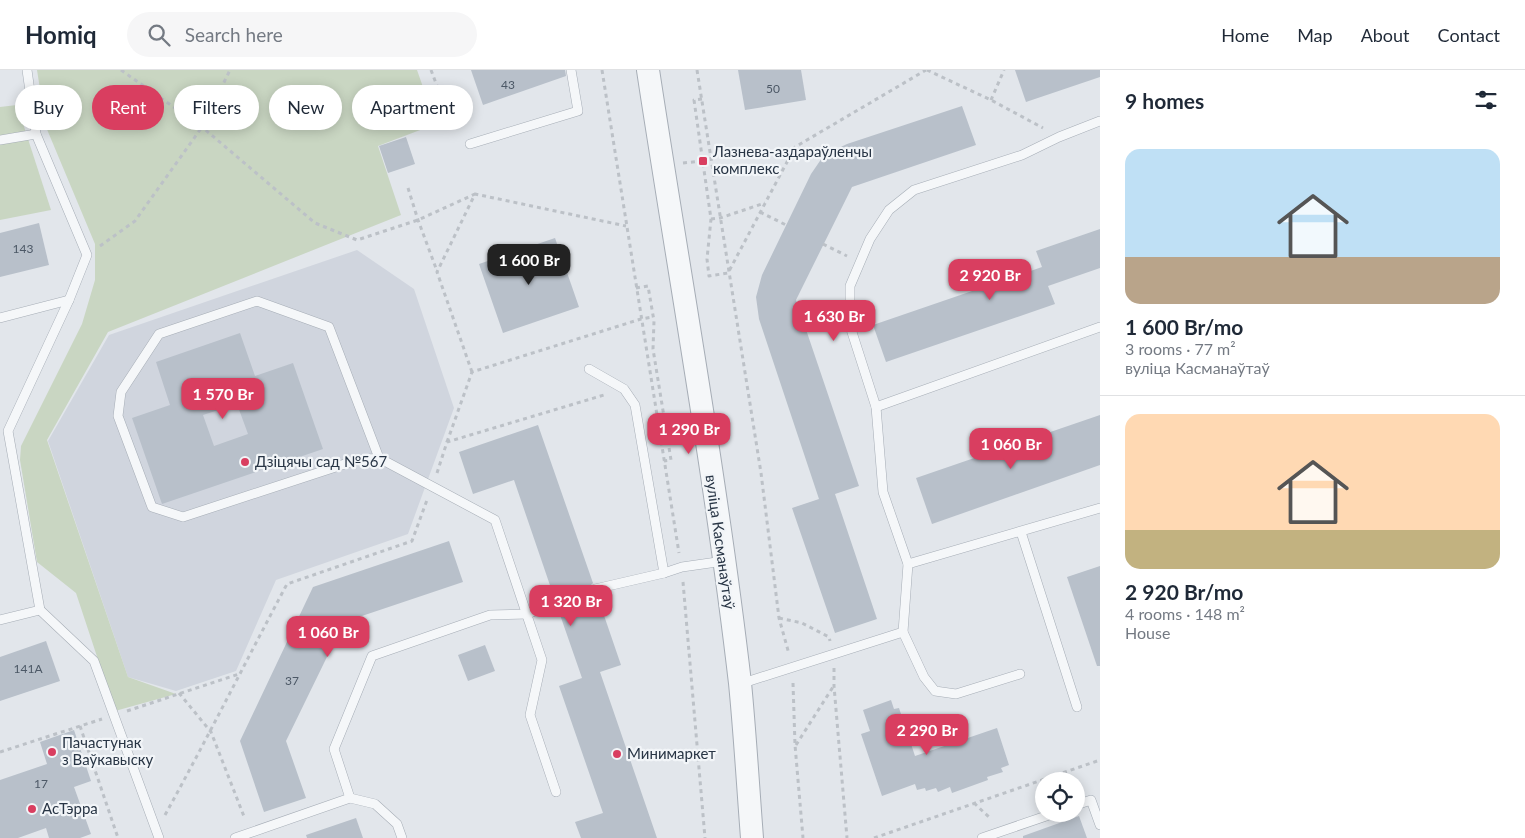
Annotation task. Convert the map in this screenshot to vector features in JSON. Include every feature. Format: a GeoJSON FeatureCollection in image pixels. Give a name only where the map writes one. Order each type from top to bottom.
{"type":"FeatureCollection","features":[{"type":"Feature","properties":{"kind":"street","name":"вуліца Касманаўтаў"},"geometry":{"type":"LineString","coordinates":[[648,70],[724,561],[740,684],[752,838]]}},
{"type":"Feature","properties":{"kind":"lane"},"geometry":{"type":"LineString","coordinates":[[27,70],[36,134],[87,255],[69,300],[8,431],[40,610],[94,661],[158,834]]}},
{"type":"Feature","properties":{"kind":"lane"},"geometry":{"type":"LineString","coordinates":[[470,144],[578,111],[571,70]]}},
{"type":"Feature","properties":{"kind":"lane"},"geometry":{"type":"LineString","coordinates":[[1020,674],[956,694],[935,691],[924,677],[903,632],[908,564],[883,492],[876,407],[850,326],[850,286],[870,239],[889,210],[914,190],[1022,155],[1059,137],[1100,121]]}},
{"type":"Feature","properties":{"kind":"lane"},"geometry":{"type":"LineString","coordinates":[[0,140],[36,134]]}},
{"type":"Feature","properties":{"kind":"lane"},"geometry":{"type":"LineString","coordinates":[[0,318],[69,300]]}},
{"type":"Feature","properties":{"kind":"lane"},"geometry":{"type":"LineString","coordinates":[[378,458],[329,327],[257,301],[159,334],[121,392],[118,416],[152,507],[183,518],[357,460],[378,458],[495,520],[542,660],[530,715],[556,792]]}},
{"type":"Feature","properties":{"kind":"lane"},"geometry":{"type":"LineString","coordinates":[[876,407],[1100,327]]}},
{"type":"Feature","properties":{"kind":"lane"},"geometry":{"type":"LineString","coordinates":[[589,370],[624,389],[635,405],[664,573]]}},
{"type":"Feature","properties":{"kind":"lane"},"geometry":{"type":"LineString","coordinates":[[908,564],[1100,508]]}},
{"type":"Feature","properties":{"kind":"lane"},"geometry":{"type":"LineString","coordinates":[[1021,532],[1077,706]]}},
{"type":"Feature","properties":{"kind":"lane"},"geometry":{"type":"LineString","coordinates":[[595,589],[682,567],[724,561]]}},
{"type":"Feature","properties":{"kind":"lane"},"geometry":{"type":"LineString","coordinates":[[350,798],[334,749],[372,656],[490,615],[527,614],[556,603]]}},
{"type":"Feature","properties":{"kind":"lane"},"geometry":{"type":"LineString","coordinates":[[0,620],[40,610]]}},
{"type":"Feature","properties":{"kind":"lane"},"geometry":{"type":"LineString","coordinates":[[740,684],[903,632]]}},
{"type":"Feature","properties":{"kind":"lane"},"geometry":{"type":"LineString","coordinates":[[235,838],[350,798],[375,804],[396,824],[402,838]]}},
{"type":"Feature","properties":{"kind":"lane"},"geometry":{"type":"LineString","coordinates":[[1085,802],[1091,800],[1100,825]]}},
{"type":"Feature","properties":{"kind":"lane"},"geometry":{"type":"LineString","coordinates":[[982,838],[1035,820]]}},
{"type":"Feature","properties":{"kind":"path"},"geometry":{"type":"LineString","coordinates":[[121,70],[174,107]]}},
{"type":"Feature","properties":{"kind":"path"},"geometry":{"type":"LineString","coordinates":[[223,85],[230,70]]}},
{"type":"Feature","properties":{"kind":"path"},"geometry":{"type":"LineString","coordinates":[[431,70],[437,85]]}},
{"type":"Feature","properties":{"kind":"path"},"geometry":{"type":"LineString","coordinates":[[698,70],[728,273],[761,473],[779,618],[792,667],[803,838]]}},
{"type":"Feature","properties":{"kind":"path"},"geometry":{"type":"LineString","coordinates":[[728,273],[795,147],[926,70],[991,100],[1059,137]]}},
{"type":"Feature","properties":{"kind":"path"},"geometry":{"type":"LineString","coordinates":[[991,100],[1004,70]]}},
{"type":"Feature","properties":{"kind":"path"},"geometry":{"type":"LineString","coordinates":[[702,99],[694,100],[711,220],[707,259],[709,276],[728,273]]}},
{"type":"Feature","properties":{"kind":"path"},"geometry":{"type":"LineString","coordinates":[[87,255],[135,221],[200,130]]}},
{"type":"Feature","properties":{"kind":"path"},"geometry":{"type":"LineString","coordinates":[[206,130],[315,223],[357,240],[418,220],[475,194],[626,226]]}},
{"type":"Feature","properties":{"kind":"path"},"geometry":{"type":"LineString","coordinates":[[408,188],[472,372],[447,442]]}},
{"type":"Feature","properties":{"kind":"path"},"geometry":{"type":"LineString","coordinates":[[437,272],[475,194]]}},
{"type":"Feature","properties":{"kind":"path"},"geometry":{"type":"LineString","coordinates":[[711,220],[766,202]]}},
{"type":"Feature","properties":{"kind":"path"},"geometry":{"type":"LineString","coordinates":[[760,212],[786,225]]}},
{"type":"Feature","properties":{"kind":"path"},"geometry":{"type":"LineString","coordinates":[[823,244],[860,263]]}},
{"type":"Feature","properties":{"kind":"path"},"geometry":{"type":"LineString","coordinates":[[636,288],[648,286],[653,317],[653,349],[671,460],[664,461]]}},
{"type":"Feature","properties":{"kind":"path"},"geometry":{"type":"LineString","coordinates":[[472,372],[641,319],[653,317]]}},
{"type":"Feature","properties":{"kind":"path"},"geometry":{"type":"LineString","coordinates":[[158,834],[287,584]]}},
{"type":"Feature","properties":{"kind":"path"},"geometry":{"type":"LineString","coordinates":[[779,618],[802,623],[829,638],[835,654],[834,686],[847,838]]}},
{"type":"Feature","properties":{"kind":"path"},"geometry":{"type":"LineString","coordinates":[[796,746],[834,686]]}},
{"type":"Feature","properties":{"kind":"path"},"geometry":{"type":"LineString","coordinates":[[179,693],[211,732],[250,832]]}},
{"type":"Feature","properties":{"kind":"path"},"geometry":{"type":"LineString","coordinates":[[80,726],[118,838]]}},
{"type":"Feature","properties":{"kind":"path"},"geometry":{"type":"LineString","coordinates":[[874,838],[1100,760]]}},
{"type":"Feature","properties":{"kind":"shaded area","name":"Дзіцячы сад №567"},"geometry":{"type":"Polygon","coordinates":[[[357,250],[414,289],[454,408],[408,534],[276,580],[236,671],[176,691],[128,677],[48,441],[109,335],[357,250]]]}},
{"type":"Feature","properties":{"kind":"green space"},"geometry":{"type":"Polygon","coordinates":[[[37,70],[417,70],[422,85],[352,85],[352,130],[420,130],[378,146],[401,215],[108,332],[47,440],[128,677],[176,694],[115,711],[76,593],[37,562],[20,460],[21,446],[82,324],[95,280],[95,244],[47,130],[82,130],[82,85],[39,85],[37,70]]]}},
{"type":"Feature","properties":{"kind":"green space"},"geometry":{"type":"Polygon","coordinates":[[[15,105],[15,130],[25,130],[51,210],[0,220],[0,107],[15,105]]]}},
{"type":"Feature","properties":{"kind":"building"},"geometry":{"type":"Polygon","coordinates":[[[471,70],[565,70],[566,76],[483,105],[471,70]]]}},
{"type":"Feature","properties":{"kind":"building"},"geometry":{"type":"Polygon","coordinates":[[[738,70],[801,70],[806,100],[745,110],[738,70]]]}},
{"type":"Feature","properties":{"kind":"building"},"geometry":{"type":"Polygon","coordinates":[[[1015,70],[1100,70],[1100,77],[1026,102],[1015,70]]]}},
{"type":"Feature","properties":{"kind":"building"},"geometry":{"type":"Polygon","coordinates":[[[962,106],[976,145],[852,187],[796,300],[859,486],[835,494],[877,619],[835,633],[792,508],[819,499],[759,319],[756,297],[762,275],[811,174],[824,155],[847,144],[962,106]]]}},
{"type":"Feature","properties":{"kind":"building"},"geometry":{"type":"Polygon","coordinates":[[[406,137],[415,164],[388,173],[379,146],[406,137]]]}},
{"type":"Feature","properties":{"kind":"building"},"geometry":{"type":"Polygon","coordinates":[[[39,223],[49,265],[0,277],[0,233],[39,223]]]}},
{"type":"Feature","properties":{"kind":"building"},"geometry":{"type":"Polygon","coordinates":[[[1100,229],[1100,268],[1048,286],[1055,304],[886,362],[873,325],[1042,267],[1036,251],[1100,229]]]}},
{"type":"Feature","properties":{"kind":"building"},"geometry":{"type":"Polygon","coordinates":[[[555,238],[579,307],[503,333],[479,264],[555,238]]]}},
{"type":"Feature","properties":{"kind":"building"},"geometry":{"type":"Polygon","coordinates":[[[240,333],[255,376],[293,363],[323,449],[162,504],[132,418],[170,405],[156,362],[240,333]],[[237,404],[203,415],[214,446],[248,434],[237,404]]]}},
{"type":"Feature","properties":{"kind":"building"},"geometry":{"type":"Polygon","coordinates":[[[1100,415],[1100,465],[932,524],[916,478],[1100,415]]]}},
{"type":"Feature","properties":{"kind":"building"},"geometry":{"type":"Polygon","coordinates":[[[538,425],[593,583],[589,587],[589,591],[593,595],[597,595],[621,665],[600,672],[657,838],[581,838],[575,822],[603,813],[559,686],[582,678],[558,609],[561,607],[562,601],[560,598],[554,597],[514,480],[473,494],[459,452],[538,425]]]}},
{"type":"Feature","properties":{"kind":"building"},"geometry":{"type":"Polygon","coordinates":[[[449,541],[463,582],[344,622],[286,741],[306,798],[264,812],[240,741],[313,587],[449,541]]]}},
{"type":"Feature","properties":{"kind":"building"},"geometry":{"type":"Polygon","coordinates":[[[1100,566],[1100,666],[1097,666],[1067,577],[1100,566]]]}},
{"type":"Feature","properties":{"kind":"building"},"geometry":{"type":"Polygon","coordinates":[[[46,641],[60,681],[0,701],[0,657],[46,641]]]}},
{"type":"Feature","properties":{"kind":"building"},"geometry":{"type":"Polygon","coordinates":[[[485,645],[495,671],[468,681],[458,655],[485,645]]]}},
{"type":"Feature","properties":{"kind":"building"},"geometry":{"type":"Polygon","coordinates":[[[891,700],[894,709],[899,708],[915,756],[997,728],[1009,765],[1001,768],[1003,772],[987,777],[988,780],[952,793],[950,787],[938,792],[936,788],[926,791],[925,788],[917,790],[915,784],[882,796],[861,734],[870,731],[863,710],[891,700]]]}},
{"type":"Feature","properties":{"kind":"building"},"geometry":{"type":"Polygon","coordinates":[[[74,730],[91,781],[74,787],[91,834],[80,838],[49,838],[46,828],[18,838],[0,838],[0,780],[47,764],[40,742],[74,730]]]}},
{"type":"Feature","properties":{"kind":"building"},"geometry":{"type":"Polygon","coordinates":[[[356,818],[363,838],[307,838],[306,835],[356,818]]]}},
{"type":"Feature","properties":{"kind":"building"},"geometry":{"type":"Polygon","coordinates":[[[1062,822],[1081,822],[1087,838],[1023,838],[1023,836],[1062,822]]]}},
{"type":"Feature","properties":{"kind":"place","name":"Лазнева-аздараўленчы комплекс"},"geometry":{"type":"Point","coordinates":[703,161]}},
{"type":"Feature","properties":{"kind":"place","name":"Дзіцячы сад №567"},"geometry":{"type":"Point","coordinates":[245,462]}},
{"type":"Feature","properties":{"kind":"place","name":"Пачастунак з Ваўкавыску"},"geometry":{"type":"Point","coordinates":[52,752]}},
{"type":"Feature","properties":{"kind":"place","name":"Минимаркет"},"geometry":{"type":"Point","coordinates":[617,754]}},
{"type":"Feature","properties":{"kind":"place","name":"АсТэрра"},"geometry":{"type":"Point","coordinates":[32,809]}}]}
